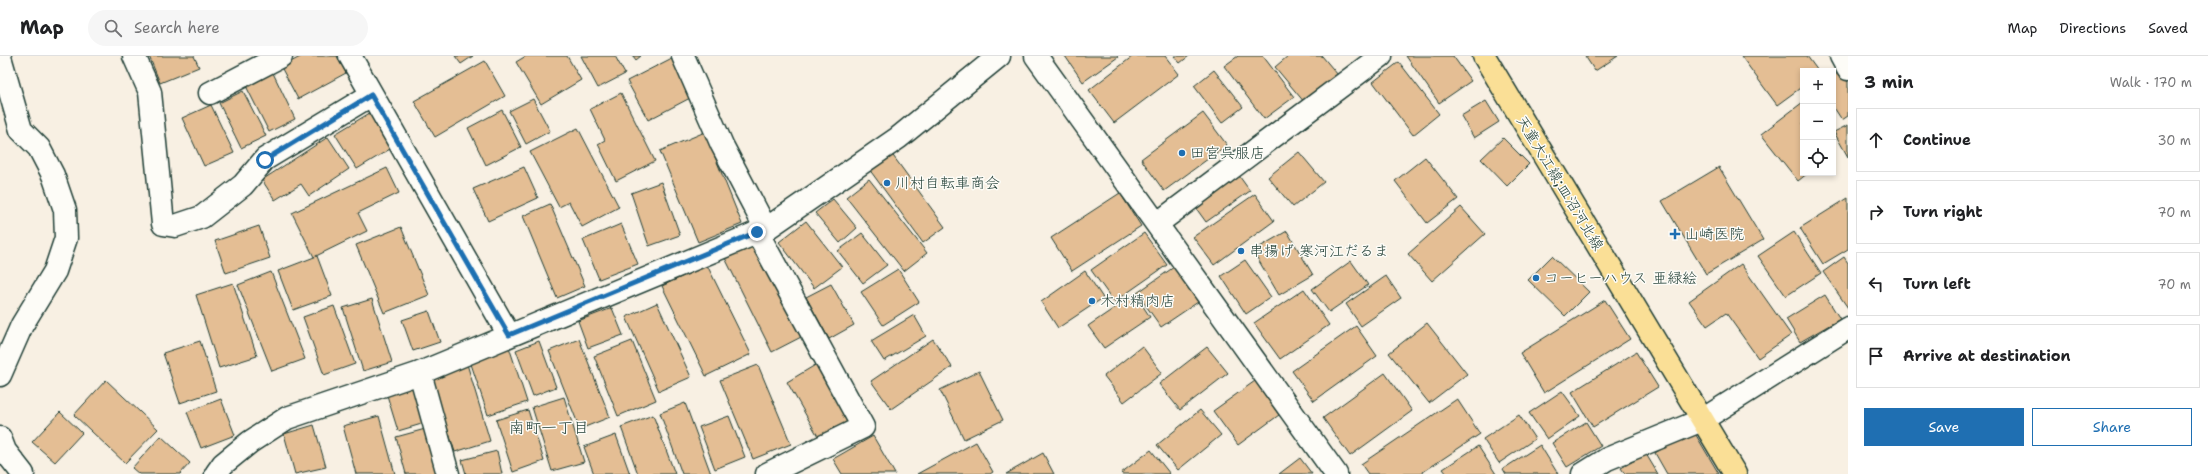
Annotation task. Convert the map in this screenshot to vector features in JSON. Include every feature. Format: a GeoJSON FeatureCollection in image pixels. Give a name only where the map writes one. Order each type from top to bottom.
{"type":"FeatureCollection","features":[{"type":"Feature","properties":{"kind":"main road","name":"天童大江線;皿沼河北線"},"geometry":{"type":"LineString","coordinates":[[1484,56],[1735,474]]}},
{"type":"Feature","properties":{"kind":"street"},"geometry":{"type":"LineString","coordinates":[[134,56],[150,92],[163,224],[175,226],[202,218],[244,185],[265,160],[371,95]]}},
{"type":"Feature","properties":{"kind":"street"},"geometry":{"type":"LineString","coordinates":[[210,93],[281,56]]}},
{"type":"Feature","properties":{"kind":"street"},"geometry":{"type":"LineString","coordinates":[[350,56],[509,335]]}},
{"type":"Feature","properties":{"kind":"street"},"geometry":{"type":"LineString","coordinates":[[683,56],[722,145],[762,230],[863,427],[766,474]]}},
{"type":"Feature","properties":{"kind":"street"},"geometry":{"type":"LineString","coordinates":[[216,474],[223,464],[244,446],[287,418],[420,373],[762,230],[898,138],[999,56]]}},
{"type":"Feature","properties":{"kind":"street"},"geometry":{"type":"LineString","coordinates":[[1036,56],[1158,223],[1336,474]]}},
{"type":"Feature","properties":{"kind":"street"},"geometry":{"type":"LineString","coordinates":[[1158,223],[1381,56]]}},
{"type":"Feature","properties":{"kind":"street"},"geometry":{"type":"LineString","coordinates":[[1841,56],[1848,69]]}},
{"type":"Feature","properties":{"kind":"street"},"geometry":{"type":"LineString","coordinates":[[0,57],[21,130],[39,148],[53,175],[65,210],[66,238],[55,271],[22,325],[0,375]]}},
{"type":"Feature","properties":{"kind":"street"},"geometry":{"type":"LineString","coordinates":[[1583,474],[1607,458],[1702,420],[1848,328]]}},
{"type":"Feature","properties":{"kind":"street"},"geometry":{"type":"LineString","coordinates":[[420,373],[448,474]]}},
{"type":"Feature","properties":{"kind":"street"},"geometry":{"type":"LineString","coordinates":[[0,438],[5,451],[23,474]]}},
{"type":"Feature","properties":{"kind":"building"},"geometry":{"type":"Polygon","coordinates":[[[149,56],[194,56],[199,67],[160,83],[149,56]]]}},
{"type":"Feature","properties":{"kind":"building"},"geometry":{"type":"Polygon","coordinates":[[[302,56],[337,56],[346,73],[298,99],[281,67],[302,56]]]}},
{"type":"Feature","properties":{"kind":"building"},"geometry":{"type":"Polygon","coordinates":[[[455,56],[473,56],[461,64],[455,56]]]}},
{"type":"Feature","properties":{"kind":"building"},"geometry":{"type":"Polygon","coordinates":[[[526,56],[567,56],[581,80],[541,104],[516,62],[526,56]]]}},
{"type":"Feature","properties":{"kind":"building"},"geometry":{"type":"Polygon","coordinates":[[[581,56],[615,56],[625,74],[598,88],[581,56]]]}},
{"type":"Feature","properties":{"kind":"building"},"geometry":{"type":"Polygon","coordinates":[[[633,56],[641,56],[636,60],[633,56]]]}},
{"type":"Feature","properties":{"kind":"building"},"geometry":{"type":"Polygon","coordinates":[[[1065,56],[1117,56],[1118,57],[1083,82],[1065,56]]]}},
{"type":"Feature","properties":{"kind":"building"},"geometry":{"type":"Polygon","coordinates":[[[1133,56],[1165,56],[1179,74],[1114,123],[1089,90],[1133,56]]]}},
{"type":"Feature","properties":{"kind":"building"},"geometry":{"type":"Polygon","coordinates":[[[1174,56],[1189,56],[1180,63],[1174,56]]]}},
{"type":"Feature","properties":{"kind":"building"},"geometry":{"type":"Polygon","coordinates":[[[1238,56],[1263,56],[1294,97],[1264,119],[1224,66],[1238,56]]]}},
{"type":"Feature","properties":{"kind":"building"},"geometry":{"type":"Polygon","coordinates":[[[1288,56],[1322,56],[1338,75],[1305,103],[1275,67],[1288,56]]]}},
{"type":"Feature","properties":{"kind":"building"},"geometry":{"type":"Polygon","coordinates":[[[1406,56],[1453,56],[1471,81],[1439,103],[1406,56]]]}},
{"type":"Feature","properties":{"kind":"building"},"geometry":{"type":"Polygon","coordinates":[[[1585,56],[1618,56],[1595,71],[1585,56]]]}},
{"type":"Feature","properties":{"kind":"building"},"geometry":{"type":"Polygon","coordinates":[[[1741,56],[1807,56],[1816,68],[1800,68],[1800,88],[1777,105],[1741,56]]]}},
{"type":"Feature","properties":{"kind":"building"},"geometry":{"type":"Polygon","coordinates":[[[672,58],[692,97],[648,120],[627,81],[672,58]]]}},
{"type":"Feature","properties":{"kind":"building"},"geometry":{"type":"Polygon","coordinates":[[[485,61],[505,96],[435,137],[414,101],[485,61]]]}},
{"type":"Feature","properties":{"kind":"building"},"geometry":{"type":"Polygon","coordinates":[[[1399,62],[1439,114],[1413,135],[1373,82],[1399,62]]]}},
{"type":"Feature","properties":{"kind":"building"},"geometry":{"type":"Polygon","coordinates":[[[1214,70],[1243,107],[1222,123],[1194,86],[1214,70]]]}},
{"type":"Feature","properties":{"kind":"building"},"geometry":{"type":"Polygon","coordinates":[[[1841,71],[1848,82],[1848,116],[1842,120],[1836,111],[1836,74],[1841,71]]]}},
{"type":"Feature","properties":{"kind":"building"},"geometry":{"type":"Polygon","coordinates":[[[273,73],[295,119],[269,132],[246,86],[273,73]]]}},
{"type":"Feature","properties":{"kind":"building"},"geometry":{"type":"Polygon","coordinates":[[[243,91],[266,136],[241,148],[219,103],[243,91]]]}},
{"type":"Feature","properties":{"kind":"building"},"geometry":{"type":"Polygon","coordinates":[[[621,93],[655,161],[616,181],[598,144],[605,140],[590,109],[621,93]]]}},
{"type":"Feature","properties":{"kind":"building"},"geometry":{"type":"Polygon","coordinates":[[[533,99],[550,131],[526,144],[509,111],[533,99]]]}},
{"type":"Feature","properties":{"kind":"building"},"geometry":{"type":"Polygon","coordinates":[[[1486,101],[1499,122],[1474,138],[1461,116],[1486,101]]]}},
{"type":"Feature","properties":{"kind":"building"},"geometry":{"type":"Polygon","coordinates":[[[1800,104],[1800,176],[1804,176],[1798,181],[1761,134],[1800,104]]]}},
{"type":"Feature","properties":{"kind":"building"},"geometry":{"type":"Polygon","coordinates":[[[211,105],[234,153],[204,166],[182,118],[211,105]]]}},
{"type":"Feature","properties":{"kind":"building"},"geometry":{"type":"Polygon","coordinates":[[[502,110],[521,147],[486,165],[468,128],[502,110]]]}},
{"type":"Feature","properties":{"kind":"building"},"geometry":{"type":"Polygon","coordinates":[[[373,111],[395,146],[357,169],[335,134],[373,111]]]}},
{"type":"Feature","properties":{"kind":"building"},"geometry":{"type":"Polygon","coordinates":[[[1203,113],[1227,145],[1164,191],[1141,159],[1203,113]]]}},
{"type":"Feature","properties":{"kind":"building"},"geometry":{"type":"Polygon","coordinates":[[[1848,125],[1848,157],[1836,136],[1836,131],[1848,125]]]}},
{"type":"Feature","properties":{"kind":"building"},"geometry":{"type":"Polygon","coordinates":[[[578,128],[619,207],[582,227],[569,202],[559,207],[530,152],[578,128]]]}},
{"type":"Feature","properties":{"kind":"building"},"geometry":{"type":"Polygon","coordinates":[[[705,132],[742,224],[698,242],[660,151],[705,132]]]}},
{"type":"Feature","properties":{"kind":"building"},"geometry":{"type":"Polygon","coordinates":[[[328,137],[349,169],[309,196],[301,184],[275,200],[262,180],[328,137]]]}},
{"type":"Feature","properties":{"kind":"building"},"geometry":{"type":"Polygon","coordinates":[[[1503,138],[1529,164],[1507,186],[1481,159],[1503,138]]]}},
{"type":"Feature","properties":{"kind":"building"},"geometry":{"type":"Polygon","coordinates":[[[1299,152],[1324,182],[1293,207],[1268,177],[1299,152]]]}},
{"type":"Feature","properties":{"kind":"building"},"geometry":{"type":"Polygon","coordinates":[[[891,153],[945,227],[923,243],[869,169],[891,153]]]}},
{"type":"Feature","properties":{"kind":"building"},"geometry":{"type":"Polygon","coordinates":[[[1425,157],[1458,199],[1427,223],[1395,181],[1425,157]]]}},
{"type":"Feature","properties":{"kind":"building"},"geometry":{"type":"Polygon","coordinates":[[[524,167],[538,198],[488,221],[473,189],[524,167]]]}},
{"type":"Feature","properties":{"kind":"building"},"geometry":{"type":"Polygon","coordinates":[[[1719,167],[1763,240],[1706,274],[1662,201],[1719,167]]]}},
{"type":"Feature","properties":{"kind":"building"},"geometry":{"type":"Polygon","coordinates":[[[387,168],[399,193],[358,213],[367,231],[314,257],[292,213],[387,168]]]}},
{"type":"Feature","properties":{"kind":"building"},"geometry":{"type":"Polygon","coordinates":[[[1237,173],[1250,191],[1206,222],[1193,204],[1237,173]]]}},
{"type":"Feature","properties":{"kind":"building"},"geometry":{"type":"Polygon","coordinates":[[[869,179],[927,253],[904,271],[846,197],[869,179]]]}},
{"type":"Feature","properties":{"kind":"building"},"geometry":{"type":"Polygon","coordinates":[[[661,182],[680,235],[649,246],[631,193],[661,182]]]}},
{"type":"Feature","properties":{"kind":"building"},"geometry":{"type":"Polygon","coordinates":[[[1120,193],[1141,226],[1072,271],[1051,238],[1120,193]]]}},
{"type":"Feature","properties":{"kind":"building"},"geometry":{"type":"Polygon","coordinates":[[[1255,194],[1274,221],[1214,265],[1193,237],[1255,194]]]}},
{"type":"Feature","properties":{"kind":"building"},"geometry":{"type":"Polygon","coordinates":[[[1848,198],[1848,249],[1823,264],[1800,228],[1848,198]]]}},
{"type":"Feature","properties":{"kind":"building"},"geometry":{"type":"Polygon","coordinates":[[[833,199],[857,228],[840,243],[815,213],[833,199]]]}},
{"type":"Feature","properties":{"kind":"building"},"geometry":{"type":"Polygon","coordinates":[[[550,204],[585,286],[557,298],[523,216],[550,204]]]}},
{"type":"Feature","properties":{"kind":"building"},"geometry":{"type":"Polygon","coordinates":[[[1461,207],[1485,234],[1432,281],[1408,254],[1461,207]]]}},
{"type":"Feature","properties":{"kind":"building"},"geometry":{"type":"Polygon","coordinates":[[[806,221],[842,267],[814,288],[779,242],[806,221]]]}},
{"type":"Feature","properties":{"kind":"building"},"geometry":{"type":"Polygon","coordinates":[[[621,224],[638,264],[599,279],[583,240],[621,224]]]}},
{"type":"Feature","properties":{"kind":"building"},"geometry":{"type":"Polygon","coordinates":[[[259,226],[270,258],[226,273],[215,241],[259,226]]]}},
{"type":"Feature","properties":{"kind":"building"},"geometry":{"type":"Polygon","coordinates":[[[401,227],[429,295],[384,313],[356,245],[401,227]]]}},
{"type":"Feature","properties":{"kind":"building"},"geometry":{"type":"Polygon","coordinates":[[[1287,231],[1313,275],[1279,295],[1253,251],[1287,231]]]}},
{"type":"Feature","properties":{"kind":"building"},"geometry":{"type":"Polygon","coordinates":[[[1794,232],[1821,273],[1786,296],[1758,256],[1794,232]]]}},
{"type":"Feature","properties":{"kind":"building"},"geometry":{"type":"Polygon","coordinates":[[[862,233],[887,265],[863,283],[838,251],[862,233]]]}},
{"type":"Feature","properties":{"kind":"building"},"geometry":{"type":"Polygon","coordinates":[[[1144,233],[1167,265],[1114,302],[1091,270],[1144,233]]]}},
{"type":"Feature","properties":{"kind":"building"},"geometry":{"type":"Polygon","coordinates":[[[756,238],[805,335],[772,352],[723,254],[756,238]]]}},
{"type":"Feature","properties":{"kind":"building"},"geometry":{"type":"Polygon","coordinates":[[[317,256],[332,296],[293,310],[278,271],[317,256]]]}},
{"type":"Feature","properties":{"kind":"building"},"geometry":{"type":"Polygon","coordinates":[[[1552,256],[1589,292],[1565,316],[1528,280],[1552,256]]]}},
{"type":"Feature","properties":{"kind":"building"},"geometry":{"type":"Polygon","coordinates":[[[1844,257],[1848,263],[1848,308],[1823,272],[1844,257]]]}},
{"type":"Feature","properties":{"kind":"building"},"geometry":{"type":"Polygon","coordinates":[[[1245,260],[1271,297],[1246,314],[1221,276],[1245,260]]]}},
{"type":"Feature","properties":{"kind":"building"},"geometry":{"type":"Polygon","coordinates":[[[1351,261],[1368,285],[1329,312],[1312,289],[1351,261]]]}},
{"type":"Feature","properties":{"kind":"building"},"geometry":{"type":"Polygon","coordinates":[[[1741,264],[1791,335],[1758,358],[1726,313],[1707,326],[1689,301],[1741,264]]]}},
{"type":"Feature","properties":{"kind":"building"},"geometry":{"type":"Polygon","coordinates":[[[707,265],[751,354],[706,376],[662,286],[707,265]]]}},
{"type":"Feature","properties":{"kind":"building"},"geometry":{"type":"Polygon","coordinates":[[[1174,267],[1198,302],[1161,327],[1137,293],[1174,267]]]}},
{"type":"Feature","properties":{"kind":"building"},"geometry":{"type":"Polygon","coordinates":[[[898,269],[919,302],[883,325],[861,292],[898,269]]]}},
{"type":"Feature","properties":{"kind":"building"},"geometry":{"type":"Polygon","coordinates":[[[1085,271],[1103,298],[1058,328],[1041,302],[1085,271]]]}},
{"type":"Feature","properties":{"kind":"building"},"geometry":{"type":"Polygon","coordinates":[[[271,272],[305,359],[272,371],[238,285],[271,272]]]}},
{"type":"Feature","properties":{"kind":"building"},"geometry":{"type":"Polygon","coordinates":[[[1386,276],[1401,298],[1361,326],[1346,304],[1386,276]]]}},
{"type":"Feature","properties":{"kind":"building"},"geometry":{"type":"Polygon","coordinates":[[[233,283],[257,356],[219,368],[196,295],[233,283]]]}},
{"type":"Feature","properties":{"kind":"building"},"geometry":{"type":"Polygon","coordinates":[[[831,284],[854,325],[829,339],[806,297],[831,284]]]}},
{"type":"Feature","properties":{"kind":"building"},"geometry":{"type":"Polygon","coordinates":[[[1304,289],[1329,325],[1280,359],[1254,323],[1304,289]]]}},
{"type":"Feature","properties":{"kind":"building"},"geometry":{"type":"Polygon","coordinates":[[[1135,294],[1150,317],[1104,348],[1088,326],[1135,294]]]}},
{"type":"Feature","properties":{"kind":"building"},"geometry":{"type":"Polygon","coordinates":[[[1825,295],[1840,319],[1800,342],[1786,319],[1825,295]]]}},
{"type":"Feature","properties":{"kind":"building"},"geometry":{"type":"Polygon","coordinates":[[[372,299],[392,362],[363,371],[343,308],[372,299]]]}},
{"type":"Feature","properties":{"kind":"building"},"geometry":{"type":"Polygon","coordinates":[[[1605,300],[1630,339],[1544,393],[1520,353],[1605,300]]]}},
{"type":"Feature","properties":{"kind":"building"},"geometry":{"type":"Polygon","coordinates":[[[657,303],[691,377],[659,391],[626,317],[657,303]]]}},
{"type":"Feature","properties":{"kind":"building"},"geometry":{"type":"Polygon","coordinates":[[[334,306],[355,364],[324,375],[303,317],[334,306]]]}},
{"type":"Feature","properties":{"kind":"building"},"geometry":{"type":"Polygon","coordinates":[[[612,308],[623,335],[588,348],[578,321],[612,308]]]}},
{"type":"Feature","properties":{"kind":"building"},"geometry":{"type":"Polygon","coordinates":[[[429,311],[440,342],[413,351],[402,320],[429,311]]]}},
{"type":"Feature","properties":{"kind":"building"},"geometry":{"type":"Polygon","coordinates":[[[914,315],[926,336],[884,361],[871,341],[914,315]]]}},
{"type":"Feature","properties":{"kind":"building"},"geometry":{"type":"Polygon","coordinates":[[[1427,323],[1467,374],[1429,403],[1389,353],[1427,323]]]}},
{"type":"Feature","properties":{"kind":"building"},"geometry":{"type":"Polygon","coordinates":[[[1356,326],[1377,356],[1314,401],[1292,371],[1356,326]]]}},
{"type":"Feature","properties":{"kind":"building"},"geometry":{"type":"Polygon","coordinates":[[[579,339],[610,417],[580,429],[549,351],[579,339]]]}},
{"type":"Feature","properties":{"kind":"building"},"geometry":{"type":"Polygon","coordinates":[[[933,339],[952,367],[891,409],[871,381],[933,339]]]}},
{"type":"Feature","properties":{"kind":"building"},"geometry":{"type":"Polygon","coordinates":[[[200,341],[216,391],[180,403],[163,353],[200,341]]]}},
{"type":"Feature","properties":{"kind":"building"},"geometry":{"type":"Polygon","coordinates":[[[539,341],[556,387],[533,396],[516,350],[539,341]]]}},
{"type":"Feature","properties":{"kind":"building"},"geometry":{"type":"Polygon","coordinates":[[[632,341],[656,400],[618,416],[594,356],[632,341]]]}},
{"type":"Feature","properties":{"kind":"building"},"geometry":{"type":"Polygon","coordinates":[[[1142,346],[1162,373],[1124,402],[1104,376],[1142,346]]]}},
{"type":"Feature","properties":{"kind":"building"},"geometry":{"type":"Polygon","coordinates":[[[509,347],[527,402],[488,415],[470,361],[509,347]]]}},
{"type":"Feature","properties":{"kind":"building"},"geometry":{"type":"Polygon","coordinates":[[[1207,347],[1228,373],[1180,410],[1159,384],[1207,347]]]}},
{"type":"Feature","properties":{"kind":"building"},"geometry":{"type":"Polygon","coordinates":[[[1636,352],[1658,387],[1593,427],[1572,392],[1636,352]]]}},
{"type":"Feature","properties":{"kind":"building"},"geometry":{"type":"Polygon","coordinates":[[[822,361],[855,417],[819,438],[787,382],[822,361]]]}},
{"type":"Feature","properties":{"kind":"building"},"geometry":{"type":"Polygon","coordinates":[[[467,364],[490,441],[455,452],[430,375],[467,364]]]}},
{"type":"Feature","properties":{"kind":"building"},"geometry":{"type":"Polygon","coordinates":[[[758,365],[791,444],[753,459],[720,380],[758,365]]]}},
{"type":"Feature","properties":{"kind":"building"},"geometry":{"type":"Polygon","coordinates":[[[979,371],[1003,420],[964,439],[940,390],[979,371]]]}},
{"type":"Feature","properties":{"kind":"building"},"geometry":{"type":"Polygon","coordinates":[[[1385,373],[1412,411],[1350,456],[1323,418],[1385,373]]]}},
{"type":"Feature","properties":{"kind":"building"},"geometry":{"type":"Polygon","coordinates":[[[106,380],[158,429],[125,463],[74,415],[106,380]]]}},
{"type":"Feature","properties":{"kind":"building"},"geometry":{"type":"Polygon","coordinates":[[[1255,381],[1279,415],[1238,445],[1213,411],[1255,381]]]}},
{"type":"Feature","properties":{"kind":"building"},"geometry":{"type":"Polygon","coordinates":[[[413,384],[425,423],[398,431],[386,392],[413,384]]]}},
{"type":"Feature","properties":{"kind":"building"},"geometry":{"type":"Polygon","coordinates":[[[1562,391],[1580,416],[1547,439],[1529,413],[1562,391]]]}},
{"type":"Feature","properties":{"kind":"building"},"geometry":{"type":"Polygon","coordinates":[[[564,397],[584,462],[552,471],[532,407],[564,397]]]}},
{"type":"Feature","properties":{"kind":"building"},"geometry":{"type":"Polygon","coordinates":[[[221,399],[235,435],[201,448],[187,412],[221,399]]]}},
{"type":"Feature","properties":{"kind":"building"},"geometry":{"type":"Polygon","coordinates":[[[1457,399],[1480,434],[1420,474],[1368,474],[1361,464],[1457,399]]]}},
{"type":"Feature","properties":{"kind":"building"},"geometry":{"type":"Polygon","coordinates":[[[685,403],[711,474],[682,474],[660,413],[685,403]]]}},
{"type":"Feature","properties":{"kind":"building"},"geometry":{"type":"Polygon","coordinates":[[[528,410],[544,461],[513,472],[496,420],[528,410]]]}},
{"type":"Feature","properties":{"kind":"building"},"geometry":{"type":"Polygon","coordinates":[[[1200,410],[1221,435],[1178,470],[1157,445],[1200,410]]]}},
{"type":"Feature","properties":{"kind":"building"},"geometry":{"type":"Polygon","coordinates":[[[60,412],[82,433],[55,462],[32,442],[60,412]]]}},
{"type":"Feature","properties":{"kind":"building"},"geometry":{"type":"Polygon","coordinates":[[[653,415],[675,474],[638,474],[621,427],[653,415]]]}},
{"type":"Feature","properties":{"kind":"building"},"geometry":{"type":"Polygon","coordinates":[[[1519,415],[1535,439],[1499,463],[1483,439],[1519,415]]]}},
{"type":"Feature","properties":{"kind":"building"},"geometry":{"type":"Polygon","coordinates":[[[379,416],[395,474],[356,474],[343,426],[379,416]]]}},
{"type":"Feature","properties":{"kind":"building"},"geometry":{"type":"Polygon","coordinates":[[[729,416],[745,457],[715,469],[699,427],[729,416]]]}},
{"type":"Feature","properties":{"kind":"building"},"geometry":{"type":"Polygon","coordinates":[[[1586,422],[1601,446],[1567,467],[1552,443],[1586,422]]]}},
{"type":"Feature","properties":{"kind":"building"},"geometry":{"type":"Polygon","coordinates":[[[314,425],[326,467],[295,474],[284,434],[314,425]]]}},
{"type":"Feature","properties":{"kind":"building"},"geometry":{"type":"Polygon","coordinates":[[[429,428],[439,474],[406,474],[396,437],[429,428]]]}},
{"type":"Feature","properties":{"kind":"building"},"geometry":{"type":"Polygon","coordinates":[[[1693,430],[1719,474],[1667,474],[1655,453],[1693,430]]]}},
{"type":"Feature","properties":{"kind":"building"},"geometry":{"type":"Polygon","coordinates":[[[616,435],[630,474],[594,474],[584,447],[616,435]]]}},
{"type":"Feature","properties":{"kind":"building"},"geometry":{"type":"Polygon","coordinates":[[[161,436],[190,463],[180,474],[139,474],[132,468],[161,436]]]}},
{"type":"Feature","properties":{"kind":"building"},"geometry":{"type":"Polygon","coordinates":[[[873,436],[895,474],[842,474],[833,459],[873,436]]]}},
{"type":"Feature","properties":{"kind":"building"},"geometry":{"type":"Polygon","coordinates":[[[976,442],[993,472],[990,474],[917,474],[976,442]]]}},
{"type":"Feature","properties":{"kind":"building"},"geometry":{"type":"Polygon","coordinates":[[[1540,445],[1558,474],[1506,474],[1503,469],[1540,445]]]}},
{"type":"Feature","properties":{"kind":"building"},"geometry":{"type":"Polygon","coordinates":[[[1478,446],[1496,474],[1447,474],[1443,469],[1478,446]]]}},
{"type":"Feature","properties":{"kind":"building"},"geometry":{"type":"Polygon","coordinates":[[[1151,450],[1170,474],[1121,473],[1151,450]]]}},
{"type":"Feature","properties":{"kind":"building"},"geometry":{"type":"Polygon","coordinates":[[[497,451],[502,474],[466,474],[462,460],[497,451]]]}},
{"type":"Feature","properties":{"kind":"building"},"geometry":{"type":"Polygon","coordinates":[[[1043,453],[1054,474],[1006,474],[1043,453]]]}},
{"type":"Feature","properties":{"kind":"building"},"geometry":{"type":"Polygon","coordinates":[[[1646,454],[1658,474],[1625,474],[1621,468],[1646,454]]]}},
{"type":"Feature","properties":{"kind":"building"},"geometry":{"type":"Polygon","coordinates":[[[1300,458],[1312,474],[1279,474],[1300,458]]]}},
{"type":"Feature","properties":{"kind":"place","name":"田宮呉服店"},"geometry":{"type":"Point","coordinates":[1182,153]}},
{"type":"Feature","properties":{"kind":"place","name":"川村自転車商会"},"geometry":{"type":"Point","coordinates":[887,183]}},
{"type":"Feature","properties":{"kind":"place","name":"山崎医院"},"geometry":{"type":"Point","coordinates":[1675,234]}},
{"type":"Feature","properties":{"kind":"place","name":"串揚げ 寒河江だるま"},"geometry":{"type":"Point","coordinates":[1241,251]}},
{"type":"Feature","properties":{"kind":"place","name":"コーヒーハウス 亜緑絵"},"geometry":{"type":"Point","coordinates":[1536,278]}},
{"type":"Feature","properties":{"kind":"place","name":"木村精肉店"},"geometry":{"type":"Point","coordinates":[1092,301]}},
{"type":"Feature","properties":{"kind":"district","name":"南町一丁目"},"geometry":{"type":"Point","coordinates":[549,427]}},
{"type":"Feature","properties":{"kind":"route"},"geometry":{"type":"LineString","coordinates":[[265,160],[371,95],[509,335],[757,232]]}}]}
